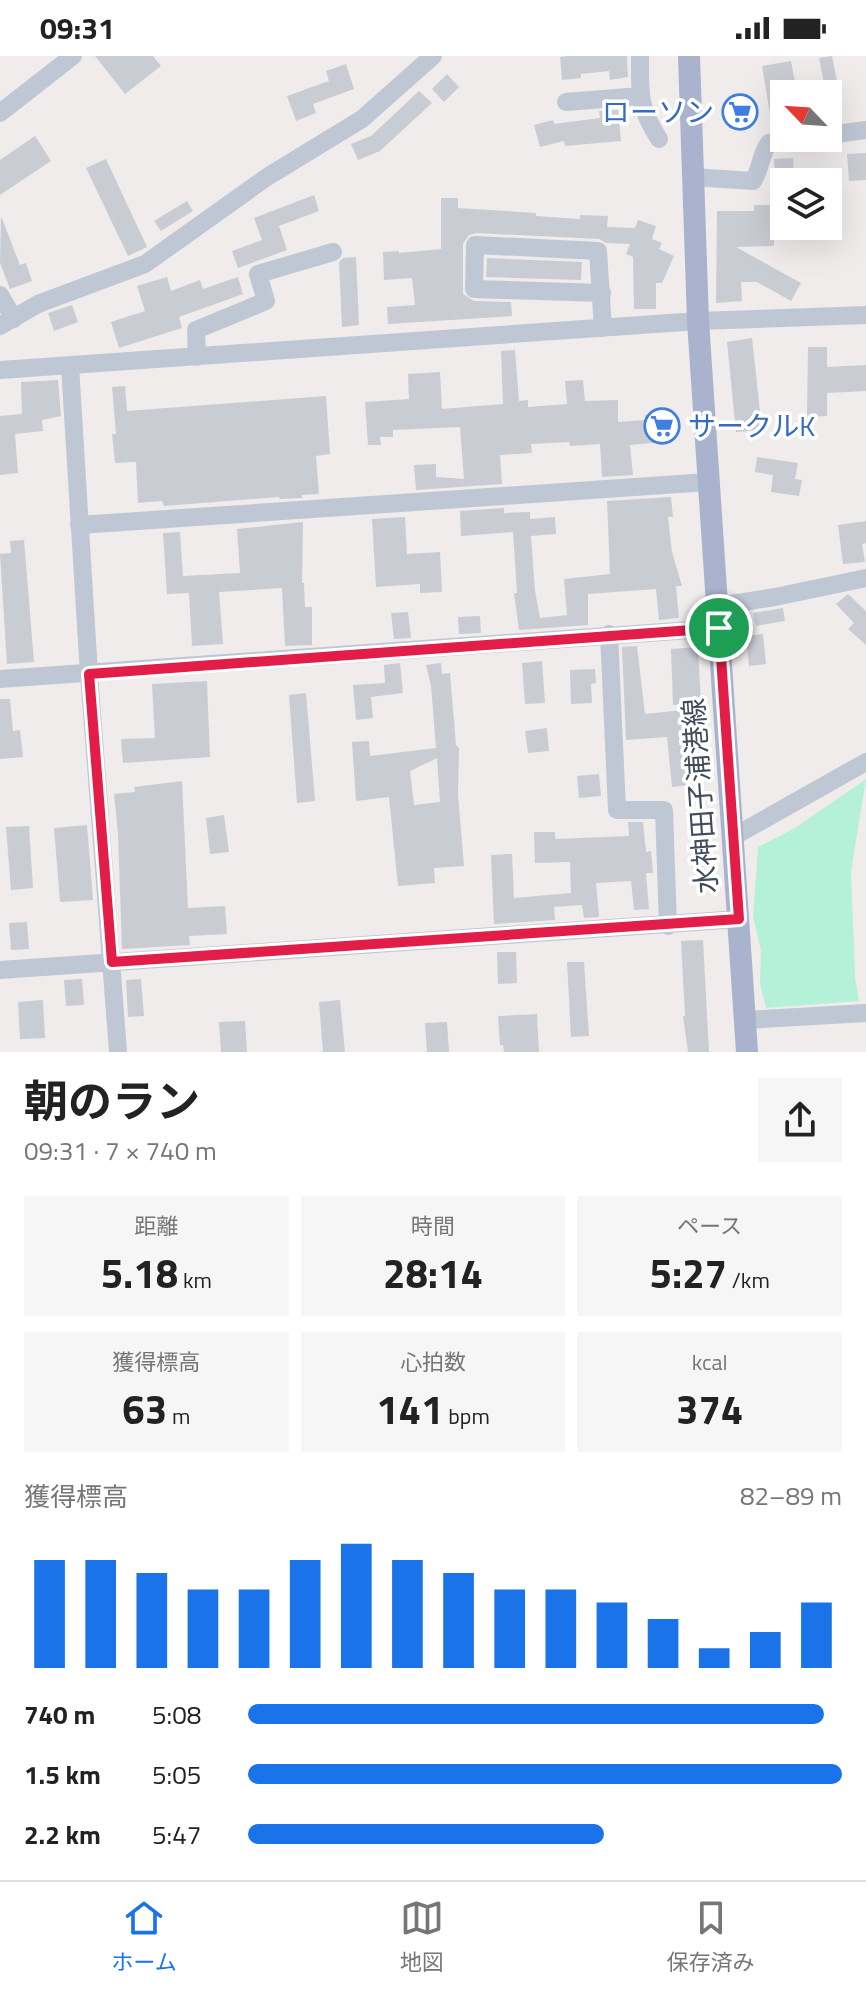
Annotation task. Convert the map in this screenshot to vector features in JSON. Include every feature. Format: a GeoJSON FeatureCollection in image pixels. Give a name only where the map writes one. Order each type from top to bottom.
{"type":"FeatureCollection","features":[{"type":"Feature","properties":{"kind":"main road","name":"水神田子浦港線"},"geometry":{"type":"LineString","coordinates":[[689,56],[698,321],[747,1052]]}},
{"type":"Feature","properties":{"kind":"street"},"geometry":{"type":"LineString","coordinates":[[0,113],[73,56]]}},
{"type":"Feature","properties":{"kind":"street"},"geometry":{"type":"LineString","coordinates":[[0,295],[7,322],[38,304],[145,264],[267,177],[362,119],[433,56]]}},
{"type":"Feature","properties":{"kind":"street"},"geometry":{"type":"LineString","coordinates":[[640,56],[640,96],[644,114],[659,139]]}},
{"type":"Feature","properties":{"kind":"street"},"geometry":{"type":"LineString","coordinates":[[566,102],[640,96]]}},
{"type":"Feature","properties":{"kind":"street"},"geometry":{"type":"LineString","coordinates":[[842,133],[866,130]]}},
{"type":"Feature","properties":{"kind":"street"},"geometry":{"type":"LineString","coordinates":[[692,177],[753,181],[759,171],[763,151],[770,143]]}},
{"type":"Feature","properties":{"kind":"street"},"geometry":{"type":"LineString","coordinates":[[602,293],[474,289],[475,245],[598,251],[602,293],[603,328]]}},
{"type":"Feature","properties":{"kind":"street"},"geometry":{"type":"LineString","coordinates":[[197,357],[196,330],[266,301],[258,274],[333,252]]}},
{"type":"Feature","properties":{"kind":"street"},"geometry":{"type":"LineString","coordinates":[[0,370],[698,321],[866,315]]}},
{"type":"Feature","properties":{"kind":"street"},"geometry":{"type":"LineString","coordinates":[[70,366],[89,674],[118,1052]]}},
{"type":"Feature","properties":{"kind":"street"},"geometry":{"type":"LineString","coordinates":[[79,525],[708,482]]}},
{"type":"Feature","properties":{"kind":"street"},"geometry":{"type":"LineString","coordinates":[[0,679],[609,634],[719,617],[775,597],[866,578]]}},
{"type":"Feature","properties":{"kind":"street"},"geometry":{"type":"LineString","coordinates":[[609,634],[617,810],[664,810],[668,926]]}},
{"type":"Feature","properties":{"kind":"street"},"geometry":{"type":"LineString","coordinates":[[733,837],[866,762]]}},
{"type":"Feature","properties":{"kind":"street"},"geometry":{"type":"LineString","coordinates":[[0,970],[739,919]]}},
{"type":"Feature","properties":{"kind":"street"},"geometry":{"type":"LineString","coordinates":[[745,1020],[866,1013]]}},
{"type":"Feature","properties":{"kind":"green space"},"geometry":{"type":"Polygon","coordinates":[[[866,779],[851,872],[855,977],[859,1001],[766,1008],[760,984],[761,951],[753,917],[758,847],[795,828],[866,779]]]}},
{"type":"Feature","properties":{"kind":"building"},"geometry":{"type":"Polygon","coordinates":[[[95,56],[153,56],[161,66],[125,94],[95,56]]]}},
{"type":"Feature","properties":{"kind":"building"},"geometry":{"type":"Polygon","coordinates":[[[627,56],[628,77],[610,80],[609,71],[562,80],[560,57],[627,56]]]}},
{"type":"Feature","properties":{"kind":"building"},"geometry":{"type":"Polygon","coordinates":[[[832,56],[837,80],[823,80],[819,58],[832,56]]]}},
{"type":"Feature","properties":{"kind":"building"},"geometry":{"type":"Polygon","coordinates":[[[791,61],[794,80],[770,80],[770,114],[762,66],[791,61]]]}},
{"type":"Feature","properties":{"kind":"building"},"geometry":{"type":"Polygon","coordinates":[[[346,64],[354,89],[313,104],[316,113],[296,121],[287,96],[329,81],[326,71],[346,64]]]}},
{"type":"Feature","properties":{"kind":"building"},"geometry":{"type":"Polygon","coordinates":[[[447,74],[459,87],[444,102],[432,89],[447,74]]]}},
{"type":"Feature","properties":{"kind":"building"},"geometry":{"type":"Polygon","coordinates":[[[419,91],[432,103],[380,151],[358,160],[351,144],[371,136],[419,91]]]}},
{"type":"Feature","properties":{"kind":"building"},"geometry":{"type":"Polygon","coordinates":[[[618,110],[621,141],[565,146],[564,141],[540,147],[534,125],[553,120],[554,124],[600,118],[599,111],[618,110]]]}},
{"type":"Feature","properties":{"kind":"building"},"geometry":{"type":"Polygon","coordinates":[[[35,136],[51,161],[0,195],[0,160],[35,136]]]}},
{"type":"Feature","properties":{"kind":"building"},"geometry":{"type":"Polygon","coordinates":[[[866,153],[866,180],[849,181],[847,154],[866,153]]]}},
{"type":"Feature","properties":{"kind":"building"},"geometry":{"type":"Polygon","coordinates":[[[793,158],[793,168],[774,168],[774,159],[793,158]]]}},
{"type":"Feature","properties":{"kind":"building"},"geometry":{"type":"Polygon","coordinates":[[[106,159],[147,247],[128,256],[86,168],[106,159]]]}},
{"type":"Feature","properties":{"kind":"building"},"geometry":{"type":"Polygon","coordinates":[[[314,195],[319,211],[279,226],[287,250],[238,268],[232,251],[262,240],[254,218],[314,195]]]}},
{"type":"Feature","properties":{"kind":"building"},"geometry":{"type":"Polygon","coordinates":[[[441,198],[458,198],[458,208],[580,219],[580,215],[608,216],[607,227],[635,228],[638,220],[656,226],[652,239],[662,243],[659,249],[674,256],[662,283],[656,283],[656,309],[634,309],[633,257],[626,254],[630,244],[606,243],[599,239],[476,233],[469,235],[463,244],[463,294],[474,301],[511,302],[512,316],[388,324],[387,307],[415,305],[412,278],[384,280],[383,252],[441,249],[441,198]]]}},
{"type":"Feature","properties":{"kind":"building"},"geometry":{"type":"Polygon","coordinates":[[[187,201],[193,211],[161,231],[154,221],[187,201]]]}},
{"type":"Feature","properties":{"kind":"building"},"geometry":{"type":"Polygon","coordinates":[[[754,205],[770,205],[770,240],[774,240],[774,246],[736,247],[801,283],[791,301],[757,282],[741,282],[742,301],[716,303],[717,211],[754,211],[754,205]]]}},
{"type":"Feature","properties":{"kind":"building"},"geometry":{"type":"Polygon","coordinates":[[[1,216],[20,265],[26,263],[32,281],[10,289],[0,263],[1,216]]]}},
{"type":"Feature","properties":{"kind":"building"},"geometry":{"type":"Polygon","coordinates":[[[356,257],[359,325],[342,327],[339,262],[343,258],[356,257]]]}},
{"type":"Feature","properties":{"kind":"building"},"geometry":{"type":"Polygon","coordinates":[[[487,258],[582,262],[581,280],[486,277],[487,258]]]}},
{"type":"Feature","properties":{"kind":"building"},"geometry":{"type":"Polygon","coordinates":[[[167,277],[171,291],[200,280],[203,289],[238,277],[243,294],[179,317],[182,328],[119,348],[111,322],[145,311],[137,286],[167,277]]]}},
{"type":"Feature","properties":{"kind":"building"},"geometry":{"type":"Polygon","coordinates":[[[72,305],[78,322],[54,331],[48,313],[72,305]]]}},
{"type":"Feature","properties":{"kind":"building"},"geometry":{"type":"Polygon","coordinates":[[[752,338],[762,430],[736,432],[727,342],[752,338]]]}},
{"type":"Feature","properties":{"kind":"building"},"geometry":{"type":"Polygon","coordinates":[[[808,347],[827,347],[827,367],[866,365],[866,391],[827,393],[827,416],[807,417],[808,347]]]}},
{"type":"Feature","properties":{"kind":"building"},"geometry":{"type":"Polygon","coordinates":[[[515,350],[519,401],[528,400],[528,407],[567,404],[565,381],[583,380],[585,401],[618,400],[618,422],[645,420],[645,415],[671,412],[673,436],[662,437],[662,442],[630,445],[633,475],[602,477],[600,444],[531,444],[532,453],[500,455],[502,484],[416,490],[414,465],[436,464],[436,477],[464,479],[460,427],[393,430],[393,437],[380,437],[381,445],[368,445],[365,402],[409,399],[408,374],[440,372],[442,409],[503,404],[501,351],[515,350]]]}},
{"type":"Feature","properties":{"kind":"building"},"geometry":{"type":"Polygon","coordinates":[[[58,380],[61,416],[42,420],[43,431],[15,434],[18,473],[0,475],[0,416],[22,414],[21,382],[58,380]]]}},
{"type":"Feature","properties":{"kind":"building"},"geometry":{"type":"Polygon","coordinates":[[[125,386],[127,411],[326,396],[330,454],[316,456],[319,494],[302,495],[302,498],[164,506],[162,501],[138,503],[136,462],[115,463],[112,387],[125,386]]]}},
{"type":"Feature","properties":{"kind":"building"},"geometry":{"type":"Polygon","coordinates":[[[757,457],[798,463],[795,479],[802,480],[799,496],[771,492],[773,475],[755,472],[757,457]]]}},
{"type":"Feature","properties":{"kind":"building"},"geometry":{"type":"Polygon","coordinates":[[[671,497],[673,517],[668,517],[672,552],[682,586],[676,586],[679,618],[659,620],[656,589],[588,594],[588,625],[519,630],[514,593],[517,593],[513,532],[461,536],[460,511],[504,508],[504,513],[530,512],[530,519],[555,517],[556,534],[531,536],[535,591],[540,618],[567,615],[564,579],[610,574],[607,501],[671,497]]]}},
{"type":"Feature","properties":{"kind":"building"},"geometry":{"type":"Polygon","coordinates":[[[405,517],[407,554],[440,552],[442,592],[420,593],[420,584],[376,587],[372,519],[405,517]]]}},
{"type":"Feature","properties":{"kind":"building"},"geometry":{"type":"Polygon","coordinates":[[[866,521],[866,543],[862,544],[865,562],[843,564],[838,525],[866,521]]]}},
{"type":"Feature","properties":{"kind":"building"},"geometry":{"type":"Polygon","coordinates":[[[303,522],[302,583],[305,607],[312,607],[312,645],[285,646],[282,588],[219,592],[223,644],[192,646],[189,593],[167,594],[163,533],[180,532],[183,576],[240,573],[237,529],[303,522]]]}},
{"type":"Feature","properties":{"kind":"building"},"geometry":{"type":"Polygon","coordinates":[[[24,540],[34,662],[7,664],[0,554],[11,553],[10,541],[24,540]]]}},
{"type":"Feature","properties":{"kind":"building"},"geometry":{"type":"Polygon","coordinates":[[[848,594],[866,611],[866,645],[848,629],[854,623],[836,604],[848,594]]]}},
{"type":"Feature","properties":{"kind":"building"},"geometry":{"type":"Polygon","coordinates":[[[783,608],[785,621],[756,626],[753,613],[783,608]]]}},
{"type":"Feature","properties":{"kind":"building"},"geometry":{"type":"Polygon","coordinates":[[[408,612],[411,638],[394,639],[391,613],[408,612]]]}},
{"type":"Feature","properties":{"kind":"building"},"geometry":{"type":"Polygon","coordinates":[[[480,616],[481,633],[459,634],[458,617],[480,616]]]}},
{"type":"Feature","properties":{"kind":"building"},"geometry":{"type":"Polygon","coordinates":[[[763,634],[766,664],[749,666],[746,636],[763,634]]]}},
{"type":"Feature","properties":{"kind":"building"},"geometry":{"type":"Polygon","coordinates":[[[637,646],[645,714],[683,710],[690,785],[672,787],[667,737],[626,740],[622,647],[637,646]]]}},
{"type":"Feature","properties":{"kind":"building"},"geometry":{"type":"Polygon","coordinates":[[[698,647],[701,704],[673,705],[671,649],[698,647]]]}},
{"type":"Feature","properties":{"kind":"building"},"geometry":{"type":"Polygon","coordinates":[[[542,661],[545,703],[525,704],[522,663],[542,661]]]}},
{"type":"Feature","properties":{"kind":"building"},"geometry":{"type":"Polygon","coordinates":[[[400,663],[403,693],[371,697],[373,718],[356,720],[353,685],[385,683],[384,665],[400,663]]]}},
{"type":"Feature","properties":{"kind":"building"},"geometry":{"type":"Polygon","coordinates":[[[441,663],[442,674],[450,673],[456,745],[459,748],[458,794],[464,866],[434,868],[435,883],[398,886],[389,797],[356,801],[352,742],[369,741],[370,756],[436,748],[431,686],[426,665],[441,663]],[[437,758],[410,771],[414,805],[440,802],[437,758]]]}},
{"type":"Feature","properties":{"kind":"building"},"geometry":{"type":"Polygon","coordinates":[[[595,669],[596,683],[591,684],[592,703],[571,704],[570,670],[595,669]]]}},
{"type":"Feature","properties":{"kind":"building"},"geometry":{"type":"Polygon","coordinates":[[[207,681],[210,757],[123,763],[121,739],[155,738],[152,684],[207,681]]]}},
{"type":"Feature","properties":{"kind":"building"},"geometry":{"type":"Polygon","coordinates":[[[306,693],[315,801],[297,803],[289,695],[306,693]]]}},
{"type":"Feature","properties":{"kind":"building"},"geometry":{"type":"Polygon","coordinates":[[[0,699],[10,699],[13,731],[20,730],[23,757],[0,759],[0,699]]]}},
{"type":"Feature","properties":{"kind":"building"},"geometry":{"type":"Polygon","coordinates":[[[547,728],[549,751],[528,753],[525,731],[547,728]]]}},
{"type":"Feature","properties":{"kind":"building"},"geometry":{"type":"Polygon","coordinates":[[[599,774],[601,796],[579,798],[577,776],[599,774]]]}},
{"type":"Feature","properties":{"kind":"building"},"geometry":{"type":"Polygon","coordinates":[[[182,781],[188,908],[225,906],[227,934],[189,936],[190,945],[122,949],[114,794],[135,792],[134,787],[182,781]]]}},
{"type":"Feature","properties":{"kind":"building"},"geometry":{"type":"Polygon","coordinates":[[[224,815],[229,852],[210,854],[206,818],[224,815]]]}},
{"type":"Feature","properties":{"kind":"building"},"geometry":{"type":"Polygon","coordinates":[[[628,822],[643,822],[646,852],[651,851],[653,873],[646,873],[649,909],[634,910],[631,881],[596,883],[599,917],[584,918],[582,905],[554,907],[555,920],[494,924],[491,855],[512,854],[514,898],[571,893],[570,862],[535,863],[534,832],[555,832],[555,839],[629,836],[628,822]]]}},
{"type":"Feature","properties":{"kind":"building"},"geometry":{"type":"Polygon","coordinates":[[[87,825],[93,900],[60,902],[54,828],[87,825]]]}},
{"type":"Feature","properties":{"kind":"building"},"geometry":{"type":"Polygon","coordinates":[[[29,826],[33,888],[11,890],[6,827],[29,826]]]}},
{"type":"Feature","properties":{"kind":"building"},"geometry":{"type":"Polygon","coordinates":[[[27,922],[29,949],[11,950],[9,923],[27,922]]]}},
{"type":"Feature","properties":{"kind":"building"},"geometry":{"type":"Polygon","coordinates":[[[703,940],[709,1052],[688,1052],[683,1016],[681,941],[703,940]]]}},
{"type":"Feature","properties":{"kind":"building"},"geometry":{"type":"Polygon","coordinates":[[[497,952],[516,952],[517,983],[498,984],[497,952]]]}},
{"type":"Feature","properties":{"kind":"building"},"geometry":{"type":"Polygon","coordinates":[[[567,962],[584,962],[589,1036],[571,1037],[567,962]]]}},
{"type":"Feature","properties":{"kind":"building"},"geometry":{"type":"Polygon","coordinates":[[[82,979],[84,1005],[66,1006],[64,980],[82,979]]]}},
{"type":"Feature","properties":{"kind":"building"},"geometry":{"type":"Polygon","coordinates":[[[141,979],[144,1016],[128,1017],[126,980],[141,979]]]}},
{"type":"Feature","properties":{"kind":"building"},"geometry":{"type":"Polygon","coordinates":[[[43,1000],[45,1038],[20,1039],[18,1002],[43,1000]]]}},
{"type":"Feature","properties":{"kind":"building"},"geometry":{"type":"Polygon","coordinates":[[[340,1000],[345,1052],[323,1052],[319,1002],[340,1000]]]}},
{"type":"Feature","properties":{"kind":"building"},"geometry":{"type":"Polygon","coordinates":[[[537,1014],[539,1052],[504,1052],[503,1045],[500,1045],[498,1016],[537,1014]]]}},
{"type":"Feature","properties":{"kind":"building"},"geometry":{"type":"Polygon","coordinates":[[[245,1021],[247,1052],[221,1052],[219,1022],[245,1021]]]}},
{"type":"Feature","properties":{"kind":"building"},"geometry":{"type":"Polygon","coordinates":[[[447,1022],[449,1052],[427,1052],[425,1023],[447,1022]]]}},
{"type":"Feature","properties":{"kind":"place","name":"ローソン"},"geometry":{"type":"Point","coordinates":[740,112]}},
{"type":"Feature","properties":{"kind":"place","name":"サークルK"},"geometry":{"type":"Point","coordinates":[662,426]}},
{"type":"Feature","properties":{"kind":"route"},"geometry":{"type":"LineString","coordinates":[[719,628],[739,919],[112,962],[89,674],[719,628]]}}]}
